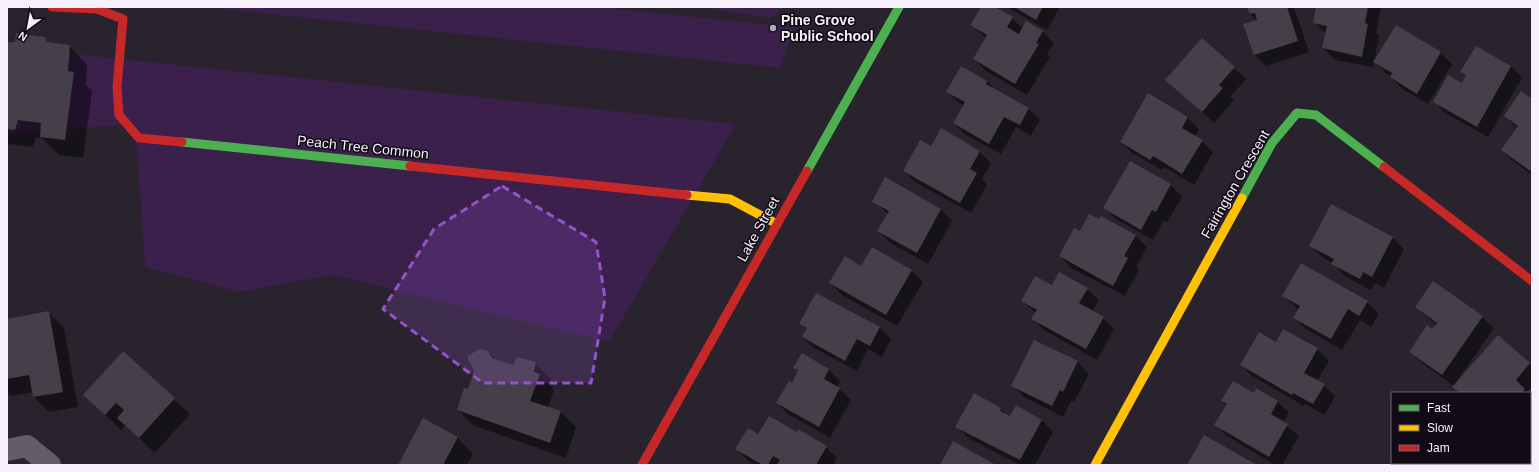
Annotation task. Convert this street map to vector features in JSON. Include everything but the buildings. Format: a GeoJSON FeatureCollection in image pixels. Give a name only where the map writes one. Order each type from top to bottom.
{"type":"FeatureCollection","features":[{"type":"Feature","properties":{"kind":"street","name":"Peach Tree Common"},"geometry":{"type":"LineString","coordinates":[[52,7],[97,9],[123,19],[117,87],[120,115],[139,138],[730,199],[777,224]]}},
{"type":"Feature","properties":{"kind":"street","name":"Lake Street"},"geometry":{"type":"LineString","coordinates":[[642,465],[898,7]]}},
{"type":"Feature","properties":{"kind":"street","name":"Fairington Crescent"},"geometry":{"type":"LineString","coordinates":[[1095,465],[1272,143],[1297,113],[1316,115],[1532,281]]}},
{"type":"Feature","properties":{"kind":"street"},"geometry":{"type":"LineString","coordinates":[[7,450],[27,446],[50,465]]}},
{"type":"Feature","properties":{"kind":"highlighted area"},"geometry":{"type":"Polygon","coordinates":[[[502,186],[596,242],[605,298],[591,383],[483,383],[383,309],[434,229],[502,186]]]}},
{"type":"Feature","properties":{"kind":"shaded area"},"geometry":{"type":"Polygon","coordinates":[[[204,7],[597,7],[794,27],[780,68],[204,7]]]}},
{"type":"Feature","properties":{"kind":"shaded area"},"geometry":{"type":"Polygon","coordinates":[[[697,7],[784,7],[770,18],[697,7]]]}},
{"type":"Feature","properties":{"kind":"shaded area"},"geometry":{"type":"Polygon","coordinates":[[[7,47],[736,124],[609,342],[332,275],[239,292],[145,267],[135,124],[7,134],[7,47]]]}},
{"type":"Feature","properties":{"kind":"traffic: fast"},"geometry":{"type":"LineString","coordinates":[[807,171],[899,7]]}},
{"type":"Feature","properties":{"kind":"traffic: fast"},"geometry":{"type":"LineString","coordinates":[[1242,198],[1272,143],[1297,113],[1316,115],[1384,167]]}},
{"type":"Feature","properties":{"kind":"traffic: fast"},"geometry":{"type":"LineString","coordinates":[[182,142],[410,166]]}},
{"type":"Feature","properties":{"kind":"traffic: slow"},"geometry":{"type":"LineString","coordinates":[[687,195],[730,199],[777,224]]}},
{"type":"Feature","properties":{"kind":"traffic: slow"},"geometry":{"type":"LineString","coordinates":[[1095,465],[1242,198]]}},
{"type":"Feature","properties":{"kind":"traffic: jam"},"geometry":{"type":"LineString","coordinates":[[52,7],[97,9],[123,19],[117,87],[119,115],[139,138],[182,142]]}},
{"type":"Feature","properties":{"kind":"traffic: jam"},"geometry":{"type":"LineString","coordinates":[[410,166],[687,195]]}},
{"type":"Feature","properties":{"kind":"traffic: jam"},"geometry":{"type":"LineString","coordinates":[[1384,167],[1532,281]]}},
{"type":"Feature","properties":{"kind":"traffic: jam"},"geometry":{"type":"LineString","coordinates":[[642,465],[807,171]]}},
{"type":"Feature","properties":{"kind":"place","name":"Pine Grove Public School"},"geometry":{"type":"Point","coordinates":[773,28]}}]}
